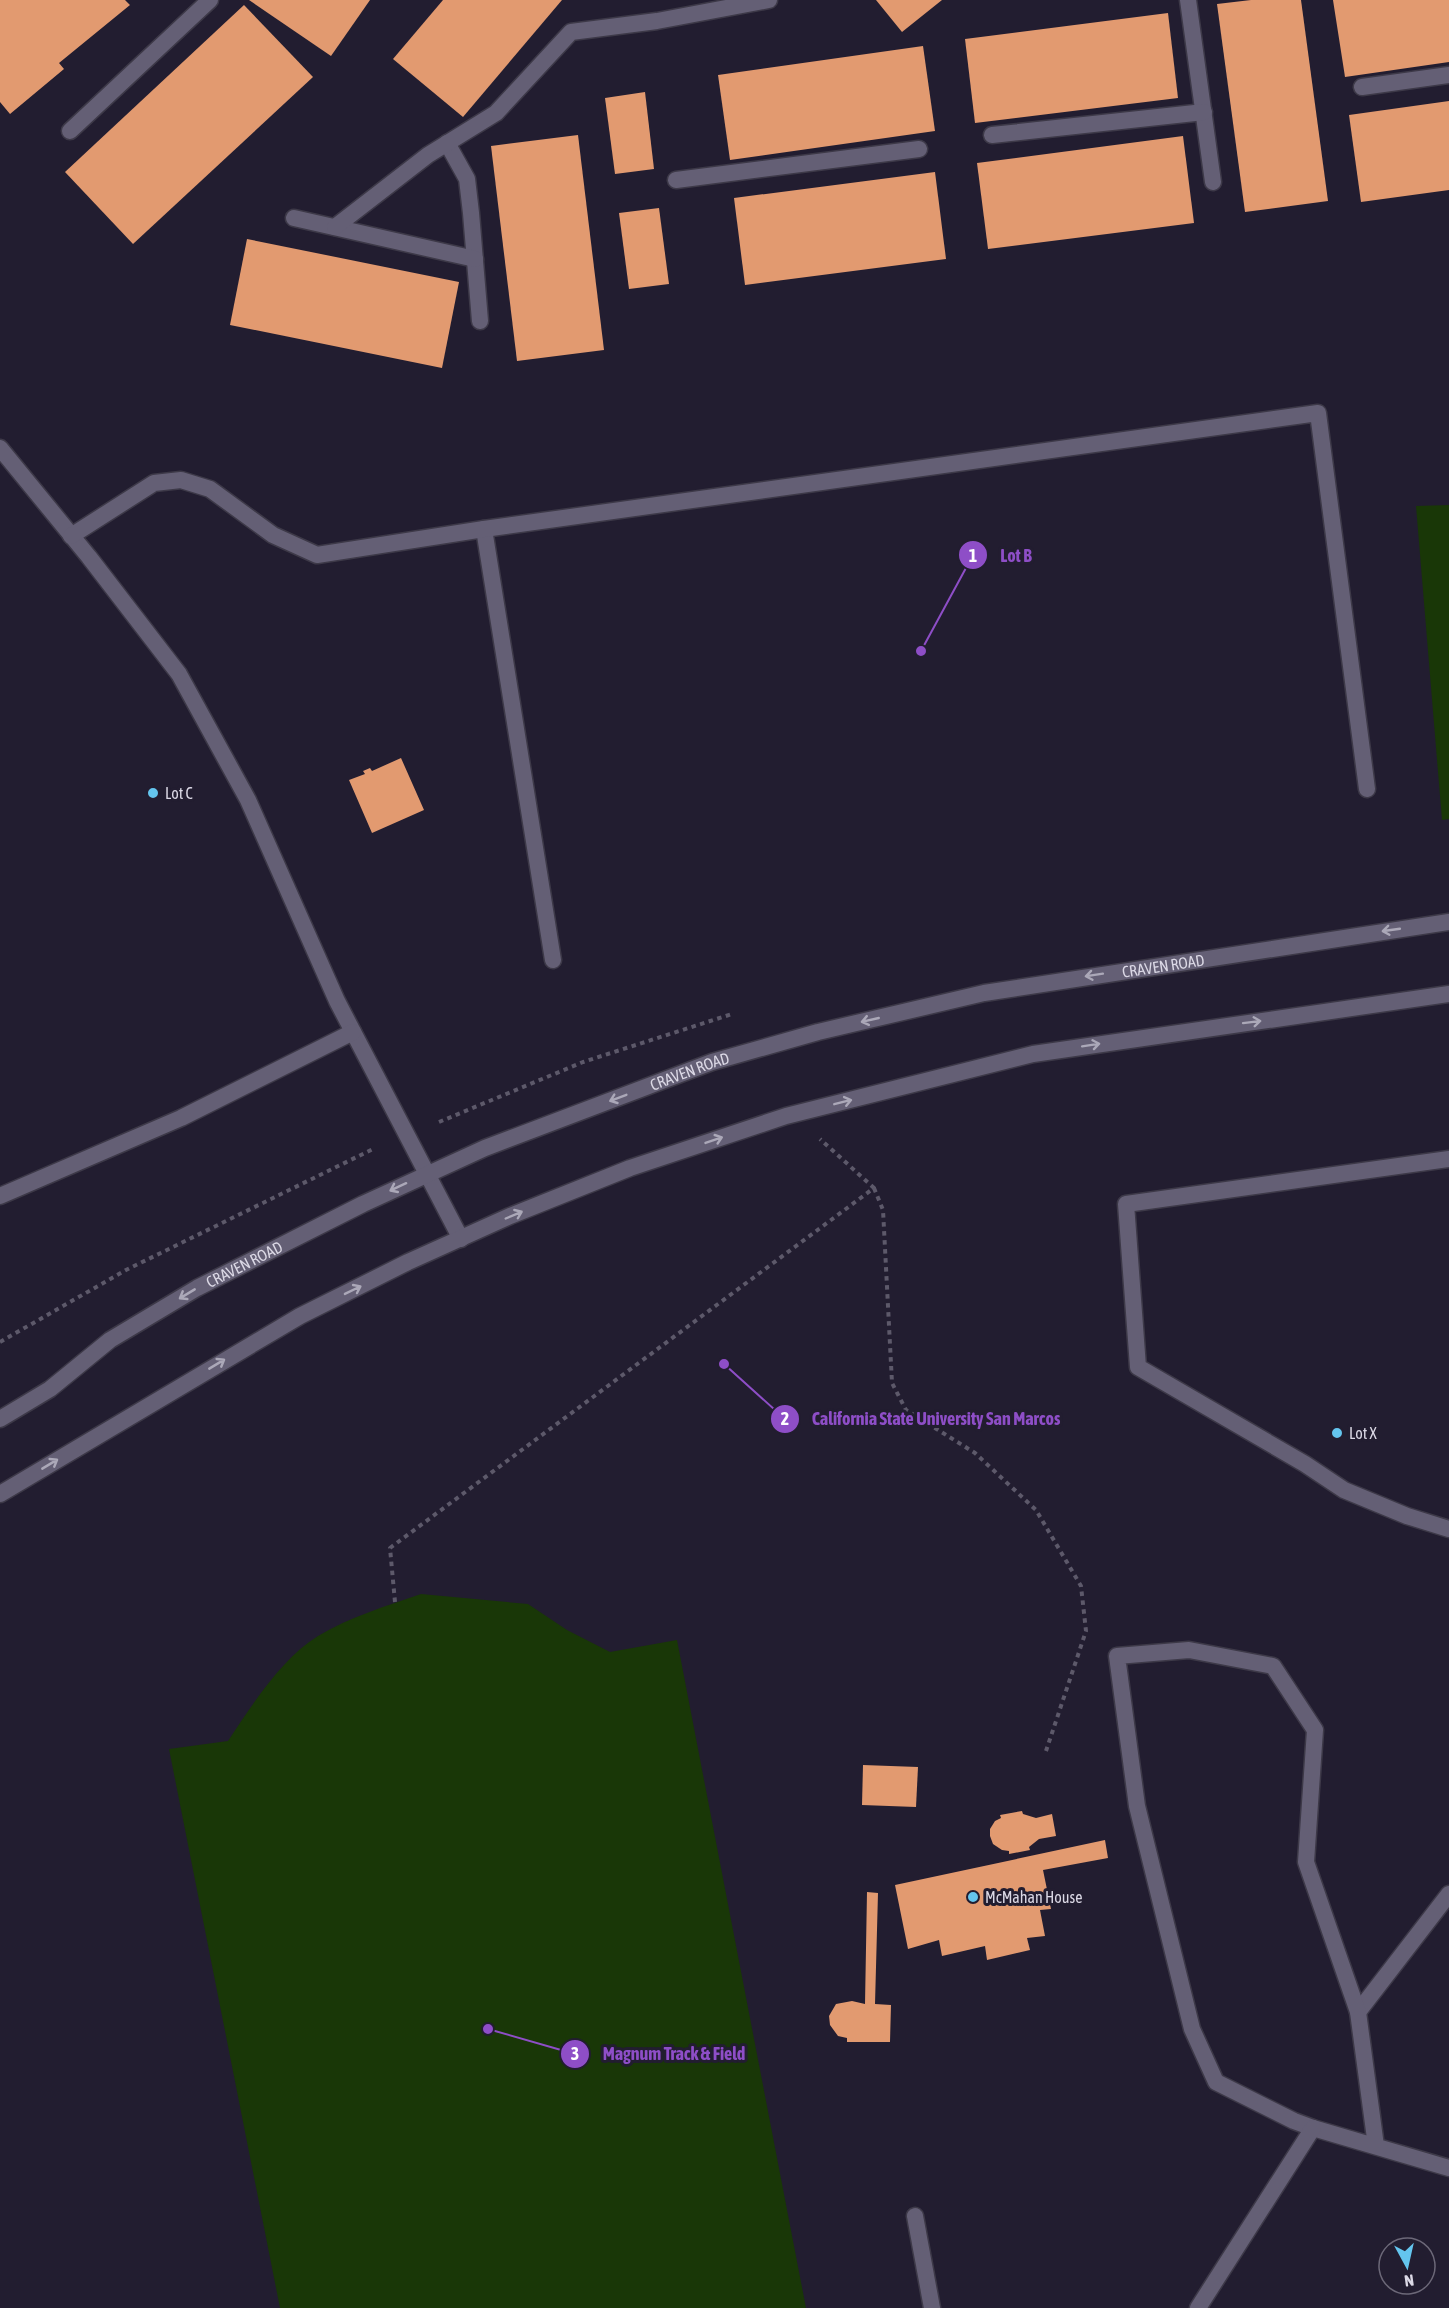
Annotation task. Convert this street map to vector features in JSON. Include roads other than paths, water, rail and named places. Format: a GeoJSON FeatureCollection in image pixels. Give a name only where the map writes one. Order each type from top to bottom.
{"type":"FeatureCollection","features":[{"type":"Feature","properties":{"kind":"main road"},"geometry":{"type":"LineString","coordinates":[[70,131],[210,0]]}},
{"type":"Feature","properties":{"kind":"main road"},"geometry":{"type":"LineString","coordinates":[[335,227],[428,155],[496,113],[571,32],[657,21],[730,4],[769,0]]}},
{"type":"Feature","properties":{"kind":"main road"},"geometry":{"type":"LineString","coordinates":[[1188,0],[1213,182]]}},
{"type":"Feature","properties":{"kind":"main road"},"geometry":{"type":"LineString","coordinates":[[1362,87],[1449,75]]}},
{"type":"Feature","properties":{"kind":"main road"},"geometry":{"type":"LineString","coordinates":[[992,135],[1204,112]]}},
{"type":"Feature","properties":{"kind":"main road"},"geometry":{"type":"LineString","coordinates":[[447,143],[466,179],[480,321]]}},
{"type":"Feature","properties":{"kind":"main road"},"geometry":{"type":"LineString","coordinates":[[676,180],[919,149]]}},
{"type":"Feature","properties":{"kind":"main road"},"geometry":{"type":"LineString","coordinates":[[294,218],[475,260]]}},
{"type":"Feature","properties":{"kind":"main road"},"geometry":{"type":"LineString","coordinates":[[71,536],[154,483],[181,480],[210,489],[273,535],[317,555],[484,529],[1318,413],[1367,789]]}},
{"type":"Feature","properties":{"kind":"main road"},"geometry":{"type":"LineString","coordinates":[[0,448],[179,674],[248,800],[332,991],[461,1239]]}},
{"type":"Feature","properties":{"kind":"main road"},"geometry":{"type":"LineString","coordinates":[[484,529],[553,960]]}},
{"type":"Feature","properties":{"kind":"main road","name":"CRAVEN ROAD"},"geometry":{"type":"LineString","coordinates":[[0,1419],[50,1389],[110,1340],[197,1288],[485,1148],[712,1062],[818,1032],[984,993],[1449,922]]}},
{"type":"Feature","properties":{"kind":"main road"},"geometry":{"type":"LineString","coordinates":[[0,1494],[281,1326],[408,1262],[510,1216],[630,1168],[786,1116],[1034,1054],[1449,994]]}},
{"type":"Feature","properties":{"kind":"main road"},"geometry":{"type":"LineString","coordinates":[[0,1196],[181,1118],[353,1032]]}},
{"type":"Feature","properties":{"kind":"main road"},"geometry":{"type":"LineString","coordinates":[[1449,1159],[1126,1204],[1138,1367],[1305,1464],[1344,1490],[1407,1516],[1449,1529]]}},
{"type":"Feature","properties":{"kind":"main road"},"geometry":{"type":"LineString","coordinates":[[1376,2146],[1358,2012],[1306,1862],[1315,1731],[1273,1666],[1190,1650],[1117,1656],[1137,1806],[1192,2029],[1216,2082],[1294,2121],[1313,2128],[1449,2168]]}},
{"type":"Feature","properties":{"kind":"main road"},"geometry":{"type":"LineString","coordinates":[[1358,2012],[1449,1894]]}},
{"type":"Feature","properties":{"kind":"main road"},"geometry":{"type":"LineString","coordinates":[[1198,2308],[1313,2128]]}},
{"type":"Feature","properties":{"kind":"main road"},"geometry":{"type":"LineString","coordinates":[[915,2216],[932,2308]]}},
{"type":"Feature","properties":{"kind":"place","name":"Lot B"},"geometry":{"type":"Point","coordinates":[921,651]}},
{"type":"Feature","properties":{"kind":"place","name":"Lot C"},"geometry":{"type":"Point","coordinates":[153,793]}},
{"type":"Feature","properties":{"kind":"place","name":"California State University San Marcos"},"geometry":{"type":"Point","coordinates":[724,1364]}},
{"type":"Feature","properties":{"kind":"place","name":"Lot X"},"geometry":{"type":"Point","coordinates":[1337,1433]}},
{"type":"Feature","properties":{"kind":"place","name":"McMahan House"},"geometry":{"type":"Point","coordinates":[973,1897]}},
{"type":"Feature","properties":{"kind":"place","name":"Magnum Track & Field"},"geometry":{"type":"Point","coordinates":[488,2029]}}]}
